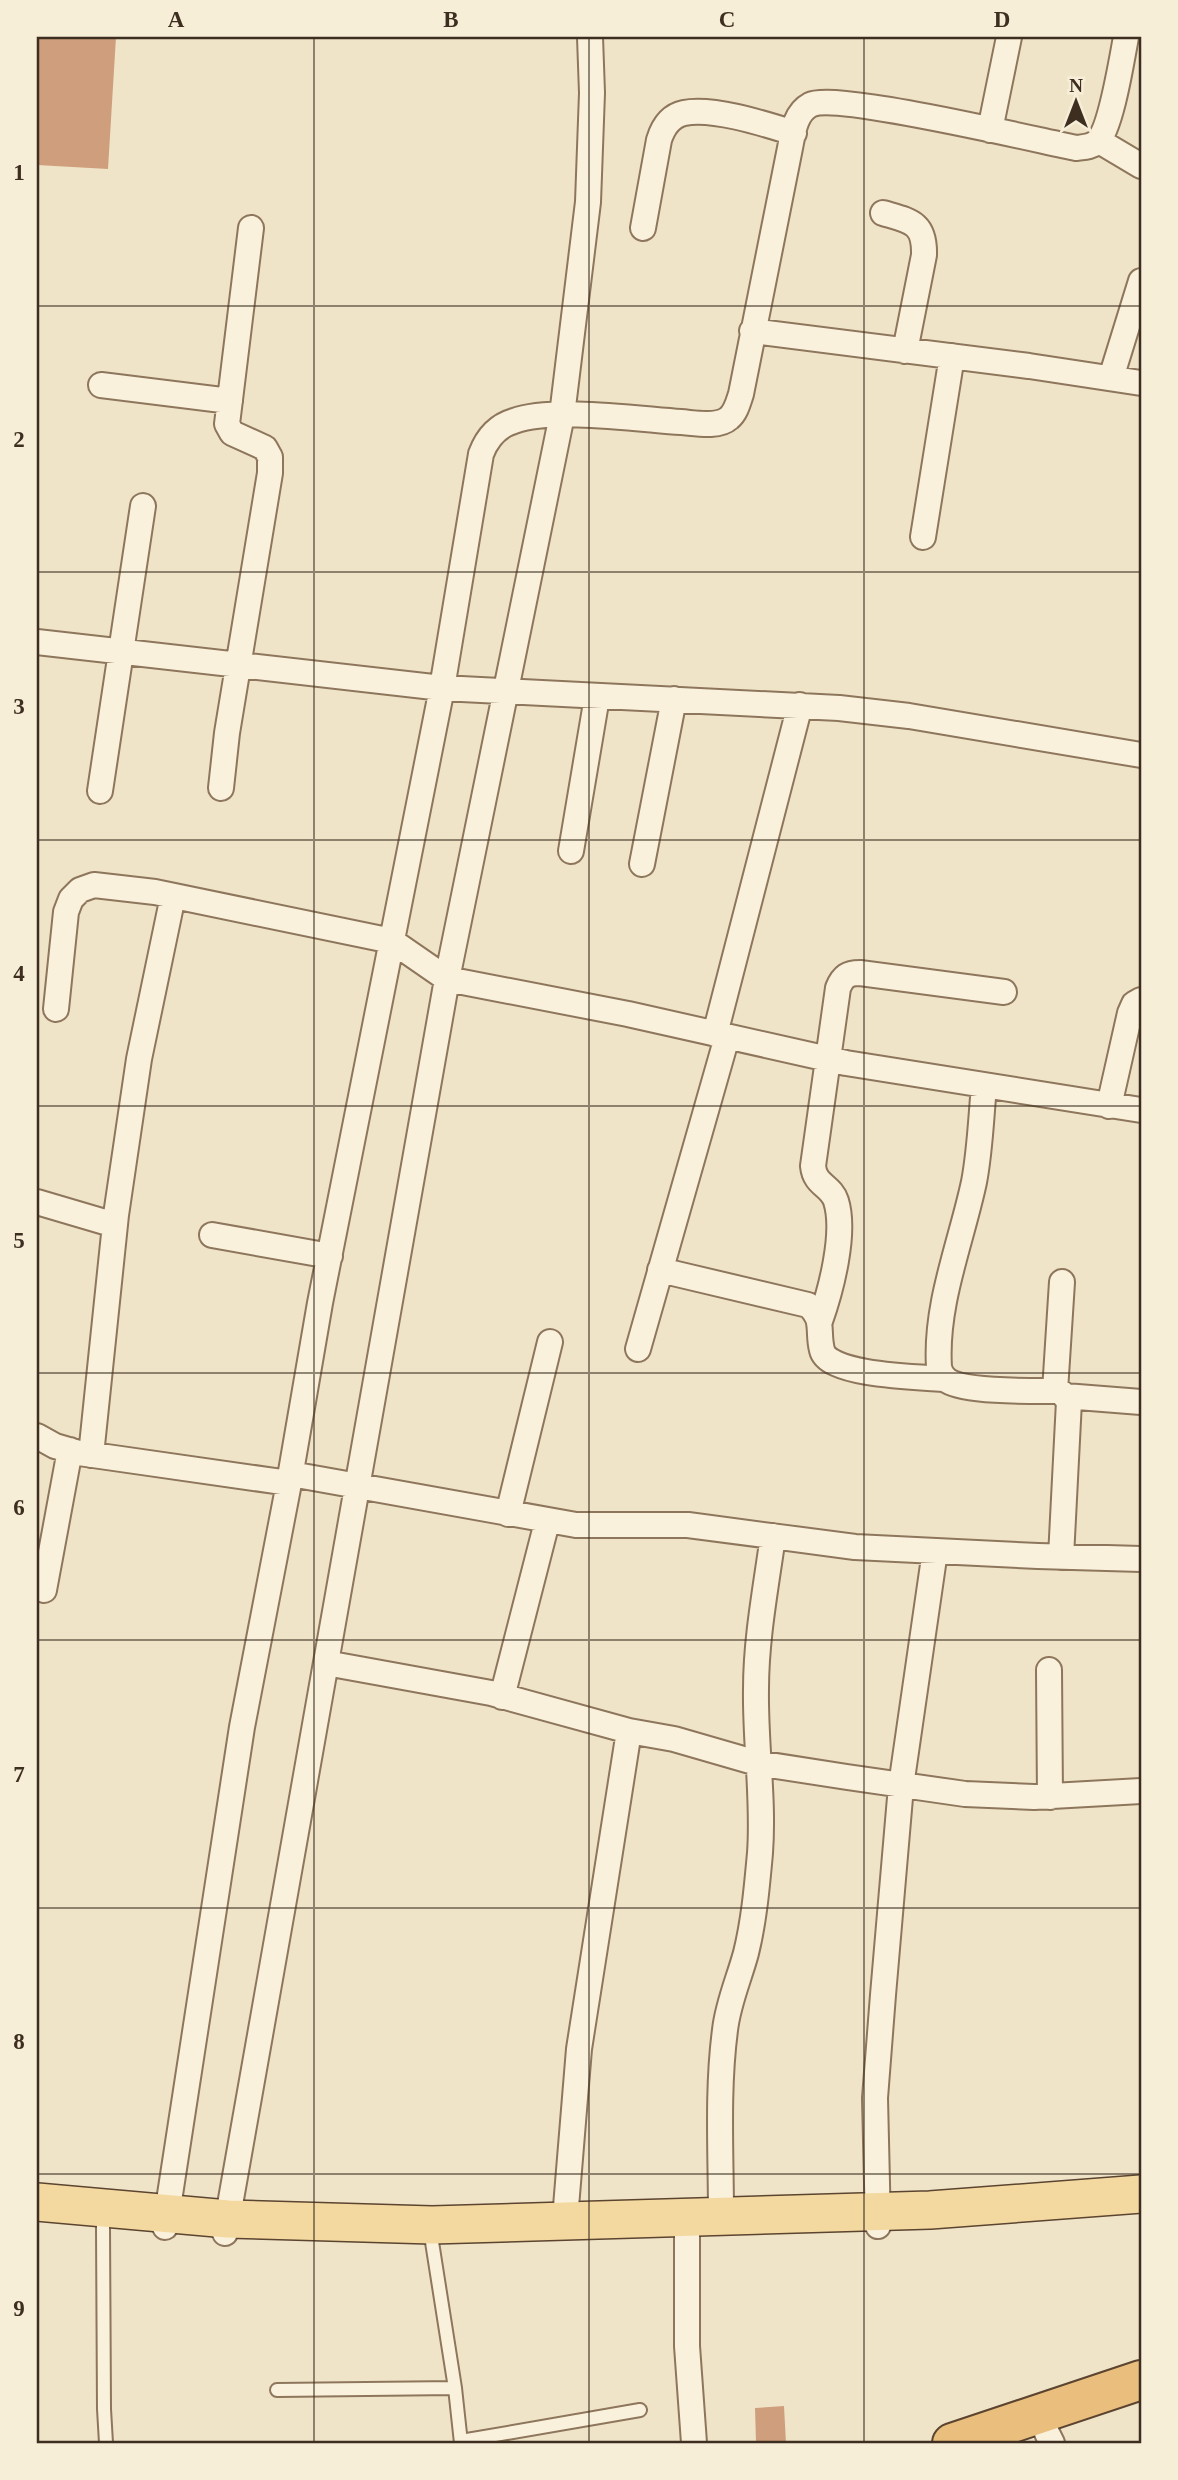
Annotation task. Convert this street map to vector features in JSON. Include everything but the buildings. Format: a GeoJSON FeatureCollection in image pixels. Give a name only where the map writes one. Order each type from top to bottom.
{"type":"FeatureCollection","features":[{"type":"Feature","properties":{"kind":"highway"},"geometry":{"type":"LineString","coordinates":[[952,2443],[1141,2380]]}},
{"type":"Feature","properties":{"kind":"highway"},"geometry":{"type":"LineString","coordinates":[[1039,2440],[1141,2399]]}},
{"type":"Feature","properties":{"kind":"main road"},"geometry":{"type":"LineString","coordinates":[[37,2202],[165,2222],[432,2242],[687,2233],[878,2219],[930,2210],[1141,2194]]}},
{"type":"Feature","properties":{"kind":"main road"},"geometry":{"type":"LineString","coordinates":[[227,2226],[432,2225],[721,2216],[878,2219],[931,2227],[1141,2211]]}},
{"type":"Feature","properties":{"kind":"main road"},"geometry":{"type":"LineString","coordinates":[[37,2219],[103,2226],[165,2222]]}},
{"type":"Feature","properties":{"kind":"street"},"geometry":{"type":"LineString","coordinates":[[227,2226],[447,979],[562,415],[588,202],[592,105],[590,37]]}},
{"type":"Feature","properties":{"kind":"street"},"geometry":{"type":"LineString","coordinates":[[990,130],[1009,37]]}},
{"type":"Feature","properties":{"kind":"street"},"geometry":{"type":"LineString","coordinates":[[165,2222],[242,1727],[330,1255],[442,688],[481,454],[487,440],[498,429],[512,421],[529,417],[562,415],[700,423],[727,420],[736,410],[741,394],[794,133],[803,110],[813,104],[828,103],[912,114],[1076,148],[1090,146],[1099,141],[1114,94],[1126,37]]}},
{"type":"Feature","properties":{"kind":"street"},"geometry":{"type":"LineString","coordinates":[[643,228],[659,140],[663,127],[671,119],[682,113],[700,112],[757,122],[794,133]]}},
{"type":"Feature","properties":{"kind":"street"},"geometry":{"type":"LineString","coordinates":[[1099,141],[1141,166]]}},
{"type":"Feature","properties":{"kind":"street"},"geometry":{"type":"LineString","coordinates":[[883,213],[914,224],[921,230],[924,240],[924,255],[905,351]]}},
{"type":"Feature","properties":{"kind":"street"},"geometry":{"type":"LineString","coordinates":[[221,788],[238,664],[265,511],[270,457],[265,447],[232,433],[228,424],[250,228]]}},
{"type":"Feature","properties":{"kind":"street"},"geometry":{"type":"LineString","coordinates":[[1111,378],[1141,281]]}},
{"type":"Feature","properties":{"kind":"street"},"geometry":{"type":"LineString","coordinates":[[752,331],[1141,383]]}},
{"type":"Feature","properties":{"kind":"street"},"geometry":{"type":"LineString","coordinates":[[923,537],[952,356]]}},
{"type":"Feature","properties":{"kind":"street"},"geometry":{"type":"LineString","coordinates":[[101,384],[230,401]]}},
{"type":"Feature","properties":{"kind":"street"},"geometry":{"type":"LineString","coordinates":[[100,791],[143,506]]}},
{"type":"Feature","properties":{"kind":"street"},"geometry":{"type":"LineString","coordinates":[[37,642],[442,688],[800,705],[909,716],[1141,755]]}},
{"type":"Feature","properties":{"kind":"street"},"geometry":{"type":"LineString","coordinates":[[570,851],[597,697]]}},
{"type":"Feature","properties":{"kind":"street"},"geometry":{"type":"LineString","coordinates":[[642,864],[674,699]]}},
{"type":"Feature","properties":{"kind":"street"},"geometry":{"type":"LineString","coordinates":[[638,1349],[721,1035],[800,705]]}},
{"type":"Feature","properties":{"kind":"street"},"geometry":{"type":"LineString","coordinates":[[56,1009],[66,912],[71,899],[80,890],[94,885],[112,886],[392,941],[447,979],[615,1012],[828,1059],[1141,1110]]}},
{"type":"Feature","properties":{"kind":"street"},"geometry":{"type":"LineString","coordinates":[[44,1590],[81,1452],[139,1059],[173,896]]}},
{"type":"Feature","properties":{"kind":"street"},"geometry":{"type":"LineString","coordinates":[[820,1321],[829,1295],[839,1231],[839,1212],[835,1198],[814,1175],[813,1166],[838,988],[843,978],[850,973],[1004,992]]}},
{"type":"Feature","properties":{"kind":"street"},"geometry":{"type":"LineString","coordinates":[[1109,1105],[1130,1013],[1134,1004],[1141,1000]]}},
{"type":"Feature","properties":{"kind":"street"},"geometry":{"type":"LineString","coordinates":[[984,1086],[974,1183],[956,1247],[943,1316],[938,1355],[940,1374],[951,1383],[978,1388],[1141,1402]]}},
{"type":"Feature","properties":{"kind":"street"},"geometry":{"type":"LineString","coordinates":[[37,1202],[116,1225]]}},
{"type":"Feature","properties":{"kind":"street"},"geometry":{"type":"LineString","coordinates":[[212,1235],[330,1255]]}},
{"type":"Feature","properties":{"kind":"street"},"geometry":{"type":"LineString","coordinates":[[660,1270],[808,1305],[816,1311],[820,1321],[822,1351],[828,1361],[858,1370],[945,1379]]}},
{"type":"Feature","properties":{"kind":"street"},"geometry":{"type":"LineString","coordinates":[[1061,1557],[1070,1409],[1060,1393],[1062,1282]]}},
{"type":"Feature","properties":{"kind":"street"},"geometry":{"type":"LineString","coordinates":[[508,1514],[550,1342]]}},
{"type":"Feature","properties":{"kind":"street"},"geometry":{"type":"LineString","coordinates":[[37,1436],[55,1446],[81,1452],[358,1486],[548,1522],[605,1526],[688,1525],[855,1546],[1141,1559]]}},
{"type":"Feature","properties":{"kind":"street"},"geometry":{"type":"LineString","coordinates":[[502,1697],[548,1522]]}},
{"type":"Feature","properties":{"kind":"street"},"geometry":{"type":"LineString","coordinates":[[721,2216],[722,2071],[729,2005],[746,1952],[753,1914],[762,1810],[757,1763],[757,1671],[773,1536]]}},
{"type":"Feature","properties":{"kind":"street"},"geometry":{"type":"LineString","coordinates":[[878,2219],[875,2098],[901,1786],[935,1551]]}},
{"type":"Feature","properties":{"kind":"street"},"geometry":{"type":"LineString","coordinates":[[326,1663],[433,1681],[502,1697],[757,1763],[901,1786],[965,1794],[1050,1797],[1141,1791]]}},
{"type":"Feature","properties":{"kind":"street"},"geometry":{"type":"LineString","coordinates":[[1049,1670],[1050,1797]]}},
{"type":"Feature","properties":{"kind":"street"},"geometry":{"type":"LineString","coordinates":[[565,2219],[579,2049],[629,1731]]}},
{"type":"Feature","properties":{"kind":"street"},"geometry":{"type":"LineString","coordinates":[[687,2233],[687,2346],[694,2443]]}},
{"type":"Feature","properties":{"kind":"lane"},"geometry":{"type":"LineString","coordinates":[[103,2226],[106,2443]]}},
{"type":"Feature","properties":{"kind":"lane"},"geometry":{"type":"LineString","coordinates":[[432,2242],[461,2442],[640,2410]]}},
{"type":"Feature","properties":{"kind":"lane"},"geometry":{"type":"LineString","coordinates":[[277,2390],[455,2388]]}}]}
